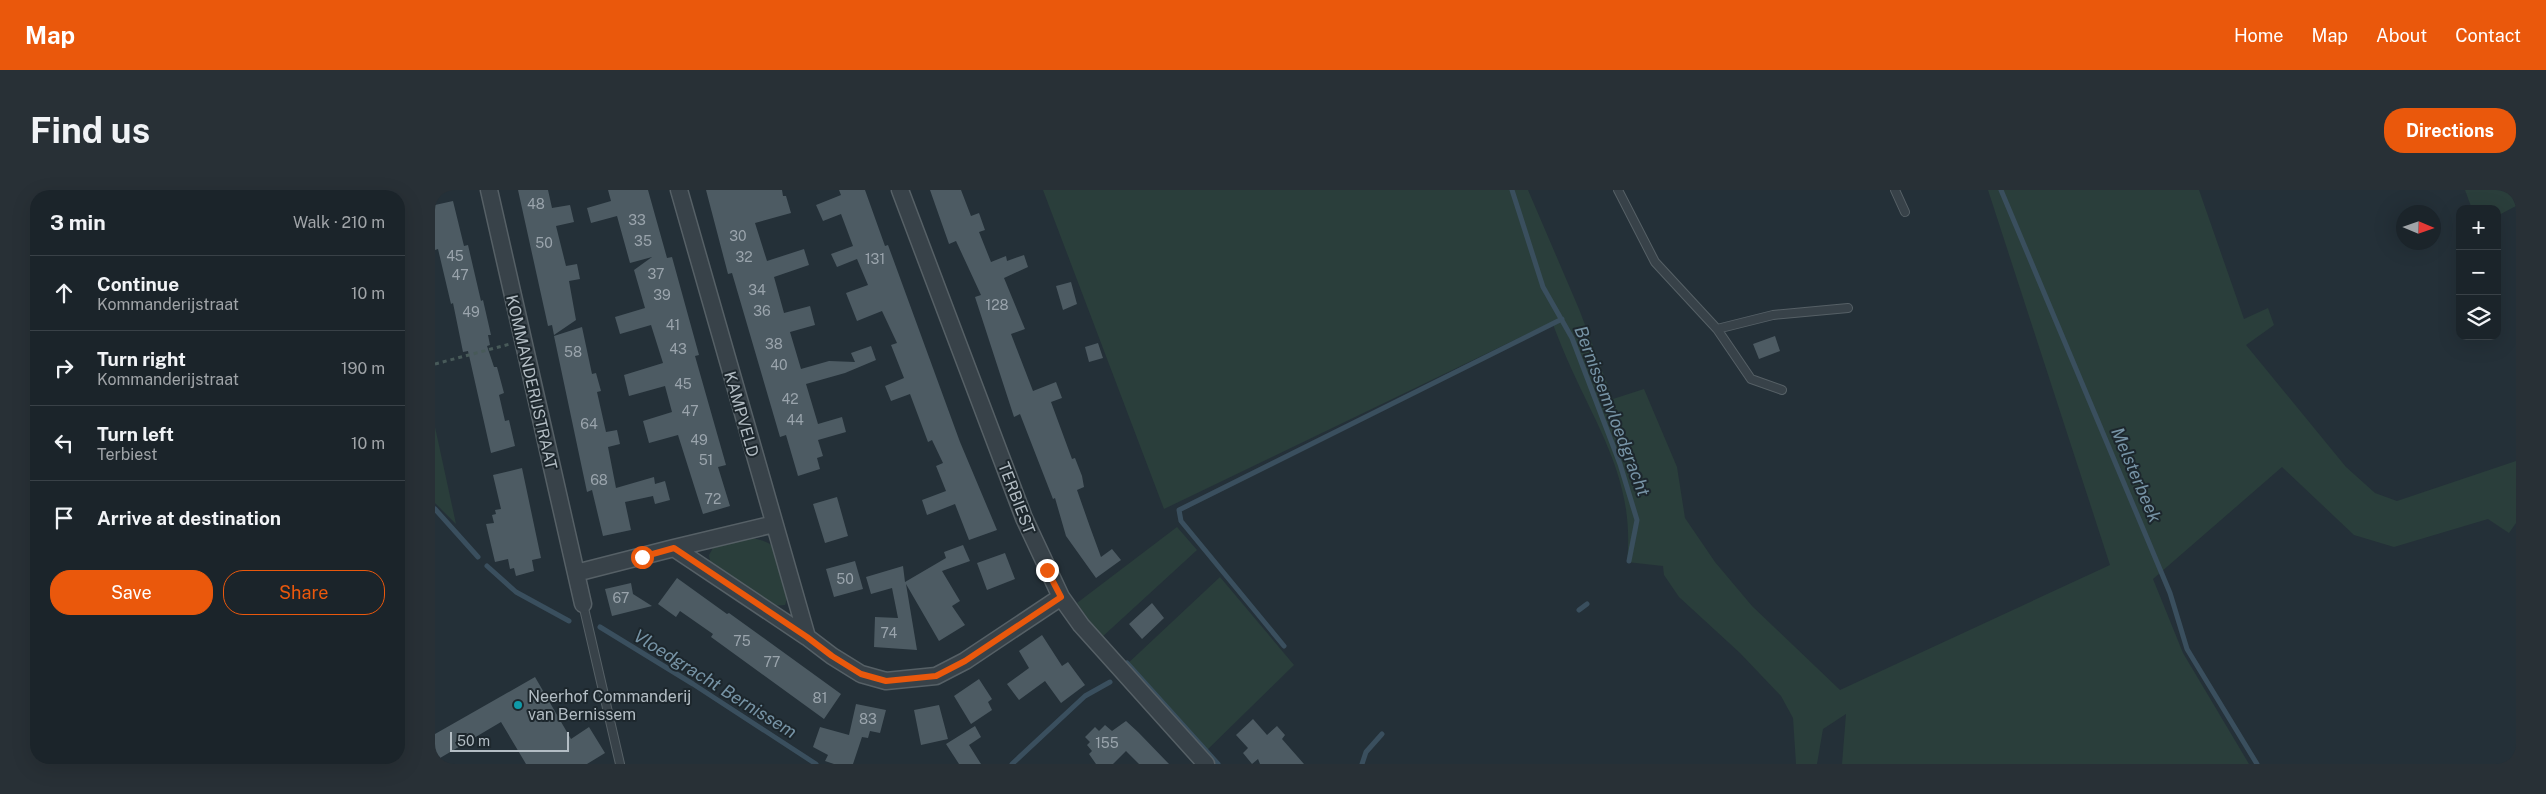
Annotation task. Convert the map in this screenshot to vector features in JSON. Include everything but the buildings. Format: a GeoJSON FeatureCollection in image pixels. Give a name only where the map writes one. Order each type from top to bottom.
{"type":"FeatureCollection","features":[{"type":"Feature","properties":{"kind":"street","name":"KOMMANDERIJSTRAAT"},"geometry":{"type":"LineString","coordinates":[[489,190],[583,604]]}},
{"type":"Feature","properties":{"kind":"street","name":"KAMPVELD"},"geometry":{"type":"LineString","coordinates":[[679,190],[807,637]]}},
{"type":"Feature","properties":{"kind":"street","name":"TERBIEST"},"geometry":{"type":"LineString","coordinates":[[900,190],[1024,518],[1061,597],[1081,625],[1205,764]]}},
{"type":"Feature","properties":{"kind":"street"},"geometry":{"type":"LineString","coordinates":[[576,573],[774,524]]}},
{"type":"Feature","properties":{"kind":"street"},"geometry":{"type":"LineString","coordinates":[[674,548],[807,637],[832,656],[861,674],[886,681],[936,676],[965,661],[1061,597]]}},
{"type":"Feature","properties":{"kind":"lane"},"geometry":{"type":"LineString","coordinates":[[1618,190],[1655,262],[1717,329],[1751,379],[1782,390]]}},
{"type":"Feature","properties":{"kind":"lane"},"geometry":{"type":"LineString","coordinates":[[1895,190],[1905,212]]}},
{"type":"Feature","properties":{"kind":"lane"},"geometry":{"type":"LineString","coordinates":[[1717,329],[1773,315],[1849,308]]}},
{"type":"Feature","properties":{"kind":"lane"},"geometry":{"type":"LineString","coordinates":[[583,604],[620,764]]}},
{"type":"Feature","properties":{"kind":"path"},"geometry":{"type":"LineString","coordinates":[[435,364],[523,340]]}},
{"type":"Feature","properties":{"kind":"green space"},"geometry":{"type":"Polygon","coordinates":[[[1043,190],[1528,190],[1579,309],[1613,399],[1644,389],[1677,467],[1685,518],[1715,562],[1752,606],[1840,690],[2110,565],[1988,190],[2199,190],[2244,319],[2268,308],[2274,325],[2246,345],[2346,467],[2375,493],[2397,501],[2516,461],[2516,523],[2509,533],[2488,519],[2394,547],[2354,535],[2282,467],[2153,579],[2183,653],[2249,764],[1842,764],[1846,714],[1823,729],[1817,764],[1796,764],[1793,718],[1781,696],[1740,653],[1679,597],[1664,575],[1663,566],[1627,562],[1628,534],[1626,508],[1621,484],[1604,438],[1568,362],[1552,322],[1164,509],[1043,190]]]}},
{"type":"Feature","properties":{"kind":"green space"},"geometry":{"type":"Polygon","coordinates":[[[2465,190],[2509,190],[2516,206],[2501,214],[2501,205],[2471,205],[2465,190]]]}},
{"type":"Feature","properties":{"kind":"green space"},"geometry":{"type":"Polygon","coordinates":[[[435,427],[456,524],[435,503],[435,427]]]}},
{"type":"Feature","properties":{"kind":"green space"},"geometry":{"type":"Polygon","coordinates":[[[1177,527],[1197,550],[1101,638],[1077,603],[1177,527]]]}},
{"type":"Feature","properties":{"kind":"green space"},"geometry":{"type":"Polygon","coordinates":[[[753,538],[764,541],[774,548],[785,586],[785,605],[771,606],[710,561],[709,555],[713,548],[753,538]]]}},
{"type":"Feature","properties":{"kind":"green space"},"geometry":{"type":"Polygon","coordinates":[[[1220,577],[1294,665],[1204,753],[1124,667],[1220,577]]]}},
{"type":"Feature","properties":{"kind":"waterway","name":"Bernissemvloedgracht"},"geometry":{"type":"LineString","coordinates":[[1512,190],[1543,287],[1572,338],[1620,464],[1637,520],[1629,561]]}},
{"type":"Feature","properties":{"kind":"waterway","name":"Melsterbeek"},"geometry":{"type":"LineString","coordinates":[[2001,190],[2170,593],[2187,649],[2257,764]]}},
{"type":"Feature","properties":{"kind":"waterway"},"geometry":{"type":"LineString","coordinates":[[1284,646],[1181,521],[1179,510],[1562,319]]}},
{"type":"Feature","properties":{"kind":"waterway","name":"Vloedgracht Bernissem"},"geometry":{"type":"LineString","coordinates":[[435,509],[478,557]]}},
{"type":"Feature","properties":{"kind":"waterway","name":"Vloedgracht Bernissem"},"geometry":{"type":"LineString","coordinates":[[487,566],[516,592],[569,621]]}},
{"type":"Feature","properties":{"kind":"waterway","name":"Bernissemvloedgracht"},"geometry":{"type":"LineString","coordinates":[[1579,610],[1587,604]]}},
{"type":"Feature","properties":{"kind":"waterway","name":"Vloedgracht Bernissem"},"geometry":{"type":"LineString","coordinates":[[600,627],[693,684],[816,764]]}},
{"type":"Feature","properties":{"kind":"waterway","name":"Vloedgracht Bernissem"},"geometry":{"type":"LineString","coordinates":[[1127,663],[1218,764]]}},
{"type":"Feature","properties":{"kind":"waterway","name":"Vloedgracht Bernissem"},"geometry":{"type":"LineString","coordinates":[[1012,764],[1085,696],[1110,682]]}},
{"type":"Feature","properties":{"kind":"waterway","name":"Bernissemvloedgracht"},"geometry":{"type":"LineString","coordinates":[[1362,764],[1366,752],[1382,734]]}},
{"type":"Feature","properties":{"kind":"place","name":"Neerhof Commanderij van Bernissem"},"geometry":{"type":"Point","coordinates":[518,705]}},
{"type":"Feature","properties":{"kind":"route"},"geometry":{"type":"LineString","coordinates":[[642,557],[674,548],[807,637],[832,656],[861,674],[886,681],[936,676],[965,661],[1001,635],[1061,597],[1047,570]]}}]}
